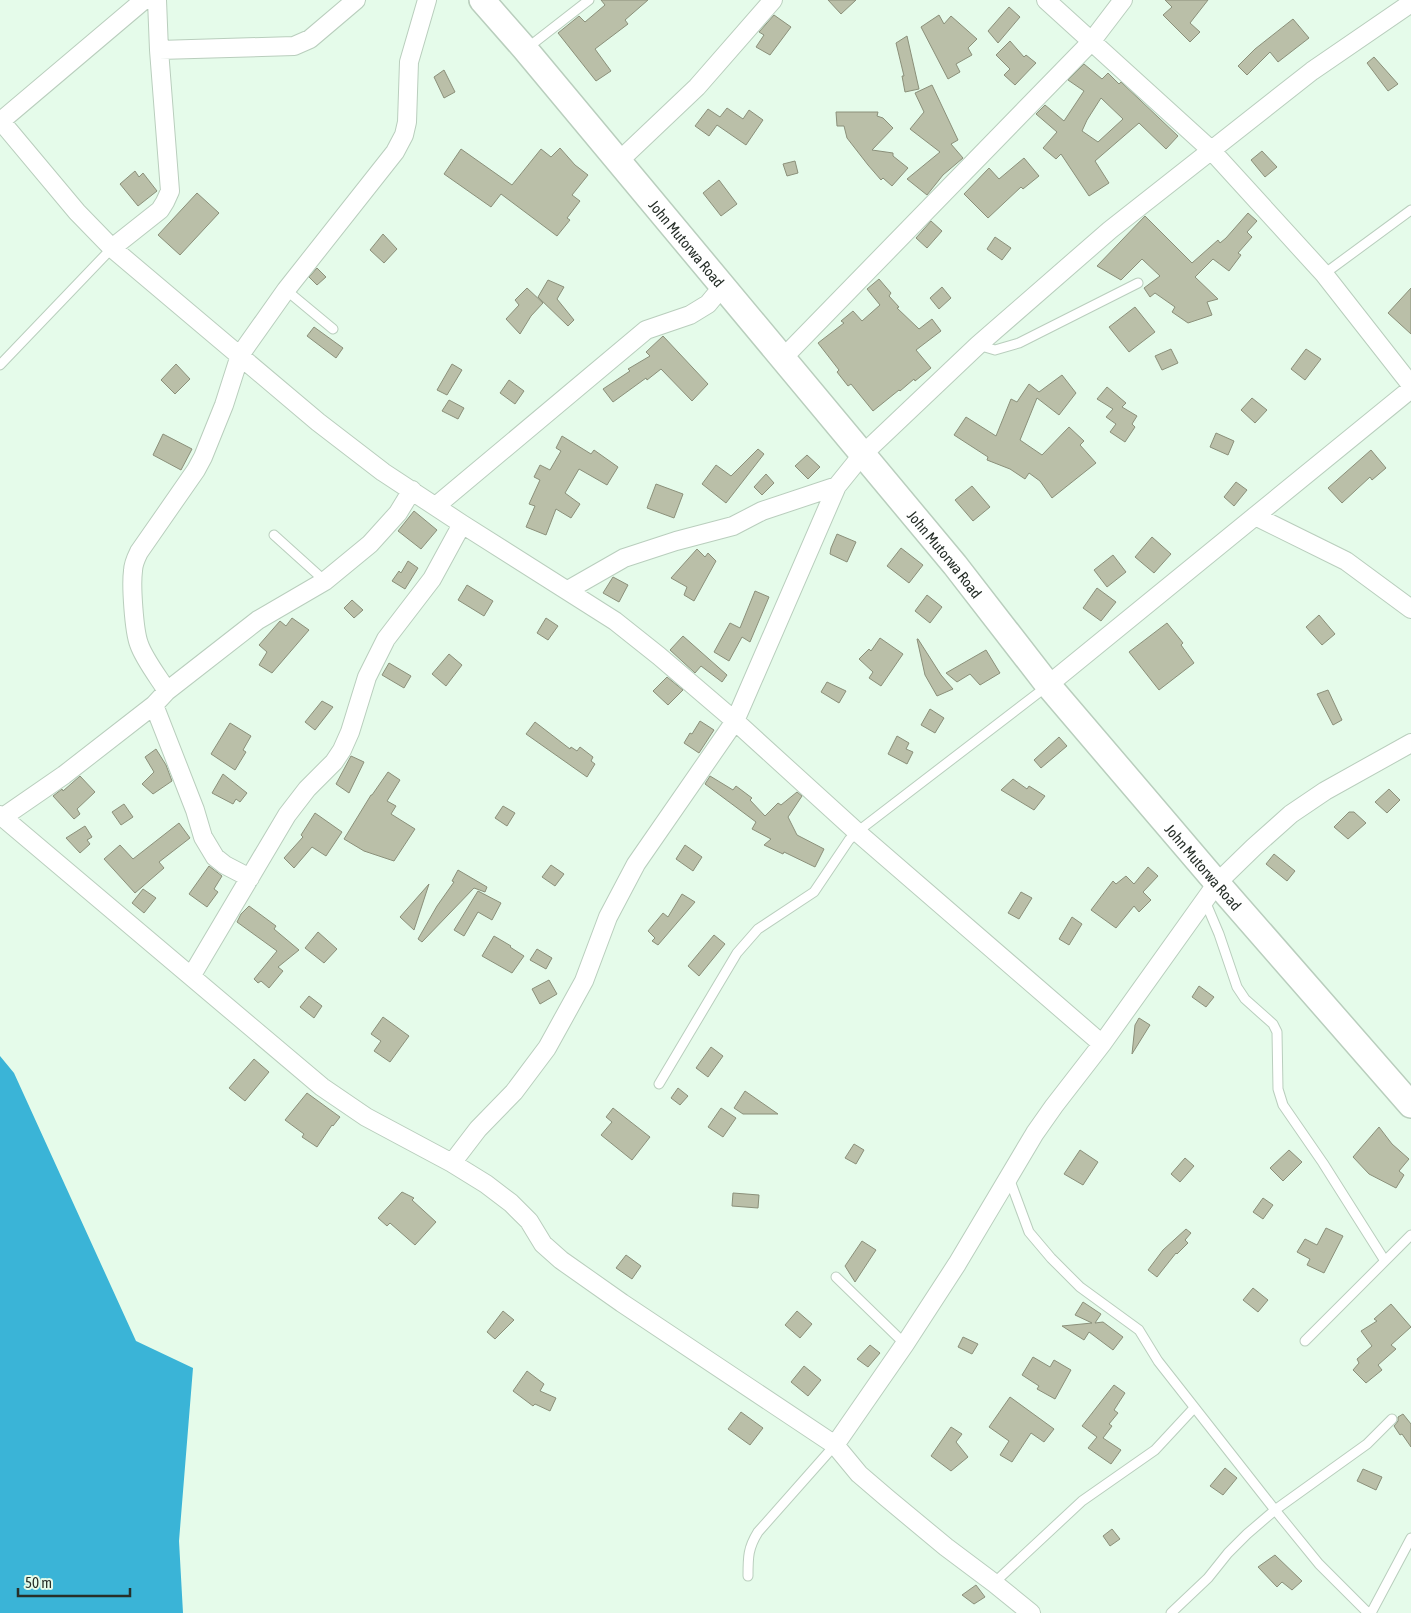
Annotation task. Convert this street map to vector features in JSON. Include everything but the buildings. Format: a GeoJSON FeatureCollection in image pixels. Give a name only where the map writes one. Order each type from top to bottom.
{"type":"FeatureCollection","features":[{"type":"Feature","properties":{"kind":"street"},"geometry":{"type":"LineString","coordinates":[[144,0],[0,121],[77,212],[112,248],[318,422],[384,472],[462,524],[568,590],[637,638],[735,721],[857,832],[1102,1044]]}},
{"type":"Feature","properties":{"kind":"street"},"geometry":{"type":"LineString","coordinates":[[112,248],[160,210],[166,202],[170,191],[157,0]]}},
{"type":"Feature","properties":{"kind":"street"},"geometry":{"type":"LineString","coordinates":[[159,50],[294,46],[310,39],[356,0]]}},
{"type":"Feature","properties":{"kind":"street"},"geometry":{"type":"LineString","coordinates":[[167,691],[139,645],[136,629],[133,570],[135,561],[139,552],[203,457],[224,405],[240,355],[286,290],[394,152],[404,135],[408,122],[409,62],[427,0]]}},
{"type":"Feature","properties":{"kind":"street","name":"John Mutorwa Road"},"geometry":{"type":"LineString","coordinates":[[482,0],[526,49],[955,565],[1211,892],[1411,1105]]}},
{"type":"Feature","properties":{"kind":"street"},"geometry":{"type":"LineString","coordinates":[[619,161],[697,87],[773,0]]}},
{"type":"Feature","properties":{"kind":"street"},"geometry":{"type":"LineString","coordinates":[[1046,0],[1211,150],[1324,274],[1411,385]]}},
{"type":"Feature","properties":{"kind":"street"},"geometry":{"type":"LineString","coordinates":[[783,358],[1091,42],[1124,0]]}},
{"type":"Feature","properties":{"kind":"street"},"geometry":{"type":"LineString","coordinates":[[452,1163],[478,1129],[514,1092],[548,1048],[584,981],[608,917],[636,864],[735,721],[837,486],[862,455],[978,345],[1110,230],[1312,71],[1411,3]]}},
{"type":"Feature","properties":{"kind":"street"},"geometry":{"type":"LineString","coordinates":[[436,506],[646,330],[690,315],[708,304],[722,287]]}},
{"type":"Feature","properties":{"kind":"street"},"geometry":{"type":"LineString","coordinates":[[1048,685],[1411,389]]}},
{"type":"Feature","properties":{"kind":"street"},"geometry":{"type":"LineString","coordinates":[[568,590],[624,558],[733,526],[762,512],[837,486]]}},
{"type":"Feature","properties":{"kind":"street"},"geometry":{"type":"LineString","coordinates":[[412,490],[398,513],[370,544],[325,581],[258,620],[64,775],[2,816],[322,1087],[366,1117],[452,1163],[511,1203],[528,1221],[544,1244],[561,1260],[622,1304],[835,1445],[858,1474],[946,1547],[1031,1613]]}},
{"type":"Feature","properties":{"kind":"street"},"geometry":{"type":"LineString","coordinates":[[1255,516],[1346,561],[1411,609]]}},
{"type":"Feature","properties":{"kind":"street"},"geometry":{"type":"LineString","coordinates":[[192,976],[287,815],[307,789],[334,762],[342,750],[350,732],[367,677],[386,639],[432,579],[462,524]]}},
{"type":"Feature","properties":{"kind":"street"},"geometry":{"type":"LineString","coordinates":[[154,705],[203,837],[216,857],[225,865],[250,878]]}},
{"type":"Feature","properties":{"kind":"street"},"geometry":{"type":"LineString","coordinates":[[835,1445],[958,1264],[1035,1133],[1102,1044],[1211,892],[1254,846],[1291,814],[1325,791],[1411,743]]}},
{"type":"Feature","properties":{"kind":"lane"},"geometry":{"type":"LineString","coordinates":[[526,49],[589,0]]}},
{"type":"Feature","properties":{"kind":"lane"},"geometry":{"type":"LineString","coordinates":[[1324,274],[1411,210]]}},
{"type":"Feature","properties":{"kind":"lane"},"geometry":{"type":"LineString","coordinates":[[0,365],[112,248]]}},
{"type":"Feature","properties":{"kind":"lane"},"geometry":{"type":"LineString","coordinates":[[978,345],[995,350],[1019,343],[1138,284]]}},
{"type":"Feature","properties":{"kind":"lane"},"geometry":{"type":"LineString","coordinates":[[286,290],[333,329]]}},
{"type":"Feature","properties":{"kind":"lane"},"geometry":{"type":"LineString","coordinates":[[274,535],[325,581]]}},
{"type":"Feature","properties":{"kind":"lane"},"geometry":{"type":"LineString","coordinates":[[659,1084],[737,953],[758,929],[814,892],[845,845],[857,832],[1048,685]]}},
{"type":"Feature","properties":{"kind":"lane"},"geometry":{"type":"LineString","coordinates":[[1211,892],[1219,934],[1237,987],[1245,999],[1273,1024],[1277,1032],[1278,1089],[1283,1105],[1323,1163],[1385,1262]]}},
{"type":"Feature","properties":{"kind":"lane"},"geometry":{"type":"LineString","coordinates":[[1009,1178],[1029,1232],[1051,1258],[1080,1287],[1139,1330],[1158,1361],[1194,1408],[1319,1564],[1370,1613],[1411,1538]]}},
{"type":"Feature","properties":{"kind":"lane"},"geometry":{"type":"LineString","coordinates":[[1305,1341],[1411,1235]]}},
{"type":"Feature","properties":{"kind":"lane"},"geometry":{"type":"LineString","coordinates":[[836,1277],[905,1344]]}},
{"type":"Feature","properties":{"kind":"lane"},"geometry":{"type":"LineString","coordinates":[[994,1583],[1082,1501],[1155,1450],[1194,1408]]}},
{"type":"Feature","properties":{"kind":"lane"},"geometry":{"type":"LineString","coordinates":[[1171,1613],[1208,1578],[1228,1553],[1247,1534],[1275,1510],[1367,1444],[1392,1419]]}},
{"type":"Feature","properties":{"kind":"lane"},"geometry":{"type":"LineString","coordinates":[[748,1576],[748,1556],[751,1544],[758,1532],[835,1445]]}},
{"type":"Feature","properties":{"kind":"water"},"geometry":{"type":"Polygon","coordinates":[[[0,1056],[14,1073],[136,1341],[193,1368],[179,1541],[183,1613],[0,1613],[0,1056]]]}}]}
